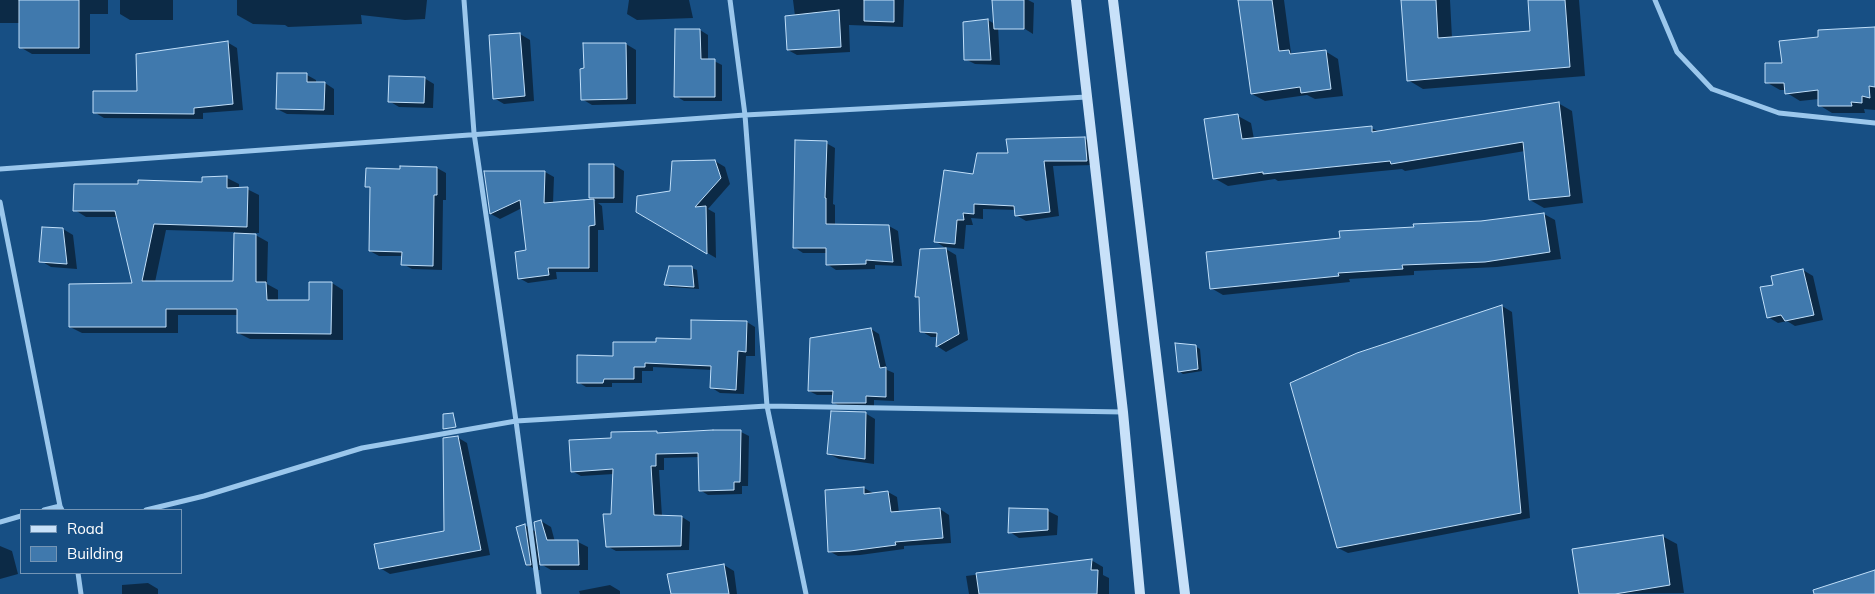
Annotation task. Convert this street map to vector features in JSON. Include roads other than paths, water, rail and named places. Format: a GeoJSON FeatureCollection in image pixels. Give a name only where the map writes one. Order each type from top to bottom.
{"type":"FeatureCollection","features":[{"type":"Feature","properties":{"kind":"main road"},"geometry":{"type":"LineString","coordinates":[[1076,0],[1123,412],[1140,594]]}},
{"type":"Feature","properties":{"kind":"main road"},"geometry":{"type":"LineString","coordinates":[[1113,0],[1185,594]]}},
{"type":"Feature","properties":{"kind":"street"},"geometry":{"type":"LineString","coordinates":[[464,0],[474,133],[539,594]]}},
{"type":"Feature","properties":{"kind":"street"},"geometry":{"type":"LineString","coordinates":[[730,0],[745,115],[767,406],[806,594]]}},
{"type":"Feature","properties":{"kind":"street"},"geometry":{"type":"LineString","coordinates":[[1655,0],[1677,52],[1712,89],[1779,113],[1875,123]]}},
{"type":"Feature","properties":{"kind":"street"},"geometry":{"type":"LineString","coordinates":[[0,169],[474,133],[745,115],[1087,97]]}},
{"type":"Feature","properties":{"kind":"street"},"geometry":{"type":"LineString","coordinates":[[0,202],[61,508]]}},
{"type":"Feature","properties":{"kind":"street"},"geometry":{"type":"LineString","coordinates":[[150,509],[204,496],[362,448],[516,421],[767,406],[1123,412]]}},
{"type":"Feature","properties":{"kind":"street"},"geometry":{"type":"LineString","coordinates":[[0,522],[20,516]]}},
{"type":"Feature","properties":{"kind":"street"},"geometry":{"type":"LineString","coordinates":[[78,574],[81,594]]}}]}
